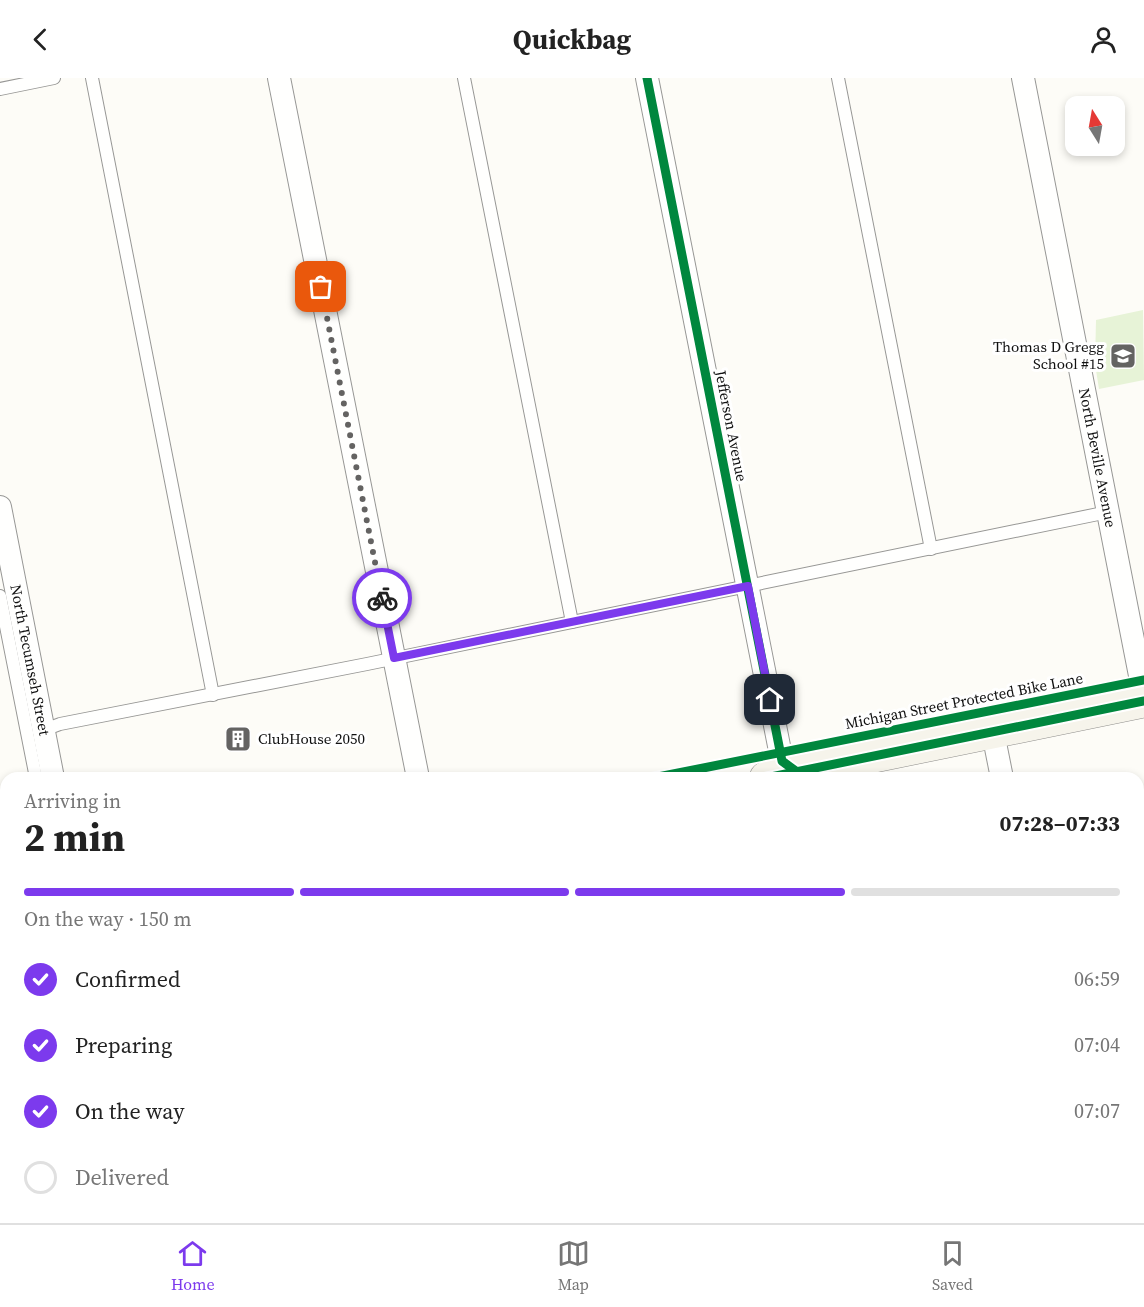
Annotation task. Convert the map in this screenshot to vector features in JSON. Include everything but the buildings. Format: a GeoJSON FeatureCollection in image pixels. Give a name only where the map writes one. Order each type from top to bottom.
{"type":"FeatureCollection","features":[{"type":"Feature","properties":{"kind":"main road"},"geometry":{"type":"LineString","coordinates":[[806,772],[1144,701]]}},
{"type":"Feature","properties":{"kind":"street"},"geometry":{"type":"LineString","coordinates":[[279,78],[417,772]]}},
{"type":"Feature","properties":{"kind":"street","name":"Jefferson Avenue"},"geometry":{"type":"LineString","coordinates":[[647,78],[786,772]]}},
{"type":"Feature","properties":{"kind":"street","name":"North Beville Avenue"},"geometry":{"type":"LineString","coordinates":[[1023,78],[1144,696]]}},
{"type":"Feature","properties":{"kind":"street","name":"North Tecumseh Street"},"geometry":{"type":"LineString","coordinates":[[0,507],[52,772]]}},
{"type":"Feature","properties":{"kind":"street"},"geometry":{"type":"LineString","coordinates":[[993,733],[1001,772]]}},
{"type":"Feature","properties":{"kind":"lane"},"geometry":{"type":"LineString","coordinates":[[0,89],[54,78]]}},
{"type":"Feature","properties":{"kind":"lane"},"geometry":{"type":"LineString","coordinates":[[92,78],[213,695]]}},
{"type":"Feature","properties":{"kind":"lane"},"geometry":{"type":"LineString","coordinates":[[464,78],[572,622]]}},
{"type":"Feature","properties":{"kind":"lane"},"geometry":{"type":"LineString","coordinates":[[838,78],[931,549]]}},
{"type":"Feature","properties":{"kind":"lane"},"geometry":{"type":"LineString","coordinates":[[44,730],[60,724],[213,695],[1108,512]]}},
{"type":"Feature","properties":{"kind":"lane"},"geometry":{"type":"LineString","coordinates":[[0,596],[35,772]]}},
{"type":"Feature","properties":{"kind":"green space"},"geometry":{"type":"Polygon","coordinates":[[[1143,310],[1144,380],[1099,389],[1095,364],[1096,320],[1143,310]]]}},
{"type":"Feature","properties":{"kind":"cycle path"},"geometry":{"type":"LineString","coordinates":[[647,78],[782,761],[797,772]]}},
{"type":"Feature","properties":{"kind":"cycle path","name":"Michigan Street Protected Bike Lane"},"geometry":{"type":"LineString","coordinates":[[683,772],[1144,680]]}},
{"type":"Feature","properties":{"kind":"cycle path"},"geometry":{"type":"LineString","coordinates":[[795,772],[1144,701]]}},
{"type":"Feature","properties":{"kind":"way so far"},"geometry":{"type":"LineString","coordinates":[[321,287],[382,598]]}},
{"type":"Feature","properties":{"kind":"place","name":"Thomas D Gregg School #15"},"geometry":{"type":"Point","coordinates":[1123,356]}},
{"type":"Feature","properties":{"kind":"place","name":"ClubHouse 2050"},"geometry":{"type":"Point","coordinates":[238,739]}},
{"type":"Feature","properties":{"kind":"route"},"geometry":{"type":"LineString","coordinates":[[382,598],[394,658],[748,586],[770,700]]}}]}
